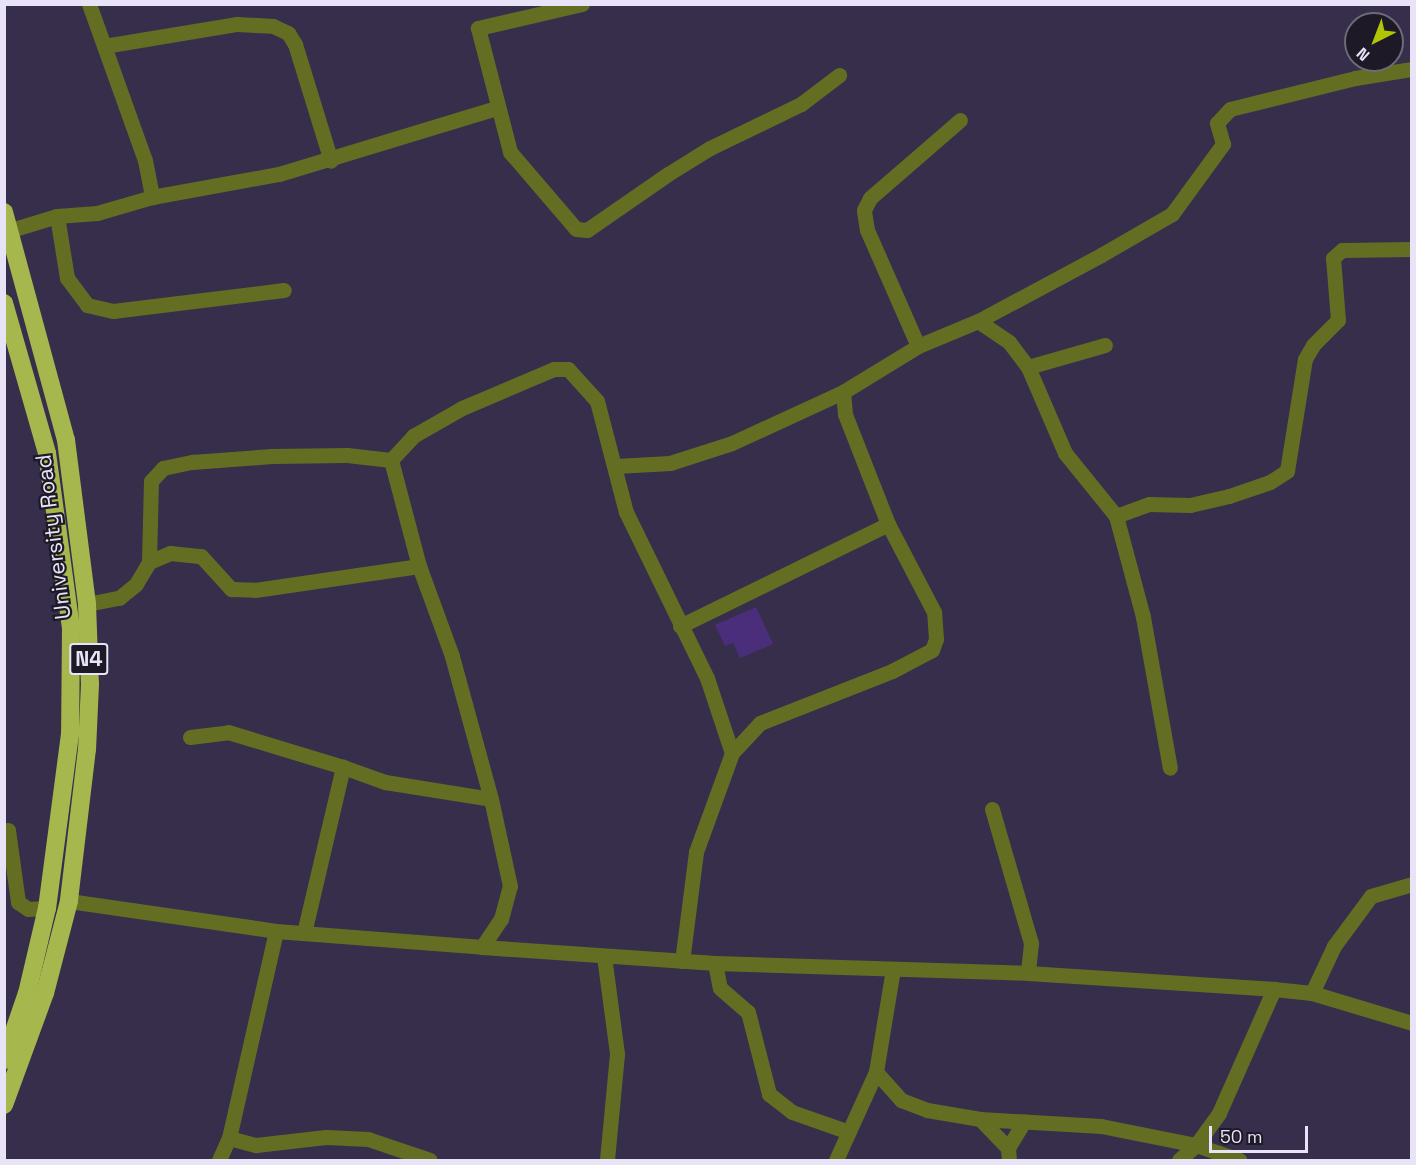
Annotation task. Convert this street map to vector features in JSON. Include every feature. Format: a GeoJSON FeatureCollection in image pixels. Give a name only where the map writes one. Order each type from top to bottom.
{"type":"FeatureCollection","features":[{"type":"Feature","properties":{"kind":"highway","name":"University Road"},"geometry":{"type":"LineString","coordinates":[[4,212],[11,230],[66,440],[87,604],[87,749],[69,901],[45,993],[4,1105]]}},
{"type":"Feature","properties":{"kind":"highway","name":"University Road"},"geometry":{"type":"LineString","coordinates":[[4,303],[47,453],[72,628],[69,734],[47,908],[27,993],[4,1060]]}},
{"type":"Feature","properties":{"kind":"street"},"geometry":{"type":"LineString","coordinates":[[89,4],[145,160],[152,197]]}},
{"type":"Feature","properties":{"kind":"street"},"geometry":{"type":"LineString","coordinates":[[582,4],[478,28],[496,108],[510,152],[568,224],[587,230],[710,148],[801,104],[839,75]]}},
{"type":"Feature","properties":{"kind":"street"},"geometry":{"type":"LineString","coordinates":[[104,46],[237,24],[273,26],[288,33],[295,45],[331,161]]}},
{"type":"Feature","properties":{"kind":"street"},"geometry":{"type":"LineString","coordinates":[[615,466],[670,463],[732,443],[843,392],[918,346],[978,321],[1172,214],[1223,144],[1217,123],[1230,110],[1355,78],[1412,69]]}},
{"type":"Feature","properties":{"kind":"street"},"geometry":{"type":"LineString","coordinates":[[11,230],[57,216],[97,213],[152,197],[279,174],[331,161],[496,108]]}},
{"type":"Feature","properties":{"kind":"street"},"geometry":{"type":"LineString","coordinates":[[918,346],[867,230],[864,210],[870,198],[960,120]]}},
{"type":"Feature","properties":{"kind":"street"},"geometry":{"type":"LineString","coordinates":[[57,216],[67,278],[87,305],[113,311],[284,290]]}},
{"type":"Feature","properties":{"kind":"street"},"geometry":{"type":"LineString","coordinates":[[1116,516],[1149,504],[1190,505],[1229,496],[1270,482],[1287,471],[1305,359],[1312,345],[1338,320],[1333,258],[1342,250],[1412,249]]}},
{"type":"Feature","properties":{"kind":"street"},"geometry":{"type":"LineString","coordinates":[[978,321],[1009,342],[1028,367],[1065,453],[1116,516],[1143,617],[1170,768]]}},
{"type":"Feature","properties":{"kind":"street"},"geometry":{"type":"LineString","coordinates":[[1028,367],[1105,345]]}},
{"type":"Feature","properties":{"kind":"street"},"geometry":{"type":"LineString","coordinates":[[391,460],[413,436],[462,408],[554,369],[568,369],[597,401],[626,512],[707,678],[732,753]]}},
{"type":"Feature","properties":{"kind":"street"},"geometry":{"type":"LineString","coordinates":[[682,961],[696,852],[732,753],[760,723],[842,692],[932,651],[936,639],[934,612],[888,524],[845,414],[843,392]]}},
{"type":"Feature","properties":{"kind":"street"},"geometry":{"type":"LineString","coordinates":[[87,604],[119,598],[136,584],[149,562],[151,481],[163,468],[192,462],[272,456],[347,455],[391,460]]}},
{"type":"Feature","properties":{"kind":"street"},"geometry":{"type":"LineString","coordinates":[[391,460],[420,566],[452,656],[491,799],[510,886],[501,919],[482,947]]}},
{"type":"Feature","properties":{"kind":"street"},"geometry":{"type":"LineString","coordinates":[[681,626],[888,524]]}},
{"type":"Feature","properties":{"kind":"street"},"geometry":{"type":"LineString","coordinates":[[149,562],[170,553],[201,556],[231,589],[255,590],[420,566]]}},
{"type":"Feature","properties":{"kind":"street"},"geometry":{"type":"LineString","coordinates":[[190,737],[228,732],[385,782],[491,799]]}},
{"type":"Feature","properties":{"kind":"street"},"geometry":{"type":"LineString","coordinates":[[304,933],[343,767]]}},
{"type":"Feature","properties":{"kind":"street"},"geometry":{"type":"LineString","coordinates":[[992,809],[1031,944],[1028,973]]}},
{"type":"Feature","properties":{"kind":"street"},"geometry":{"type":"LineString","coordinates":[[8,830],[18,902],[28,909],[47,908]]}},
{"type":"Feature","properties":{"kind":"street"},"geometry":{"type":"LineString","coordinates":[[1312,993],[1334,946],[1371,896],[1412,884]]}},
{"type":"Feature","properties":{"kind":"street"},"geometry":{"type":"LineString","coordinates":[[69,901],[276,931],[604,956],[715,963],[1028,973],[1274,989],[1312,993],[1412,1023]]}},
{"type":"Feature","properties":{"kind":"street"},"geometry":{"type":"LineString","coordinates":[[219,1161],[229,1138],[276,931]]}},
{"type":"Feature","properties":{"kind":"street"},"geometry":{"type":"LineString","coordinates":[[604,956],[617,1054],[607,1161]]}},
{"type":"Feature","properties":{"kind":"street"},"geometry":{"type":"LineString","coordinates":[[715,963],[720,988],[748,1012],[769,1094],[792,1112],[849,1132]]}},
{"type":"Feature","properties":{"kind":"street"},"geometry":{"type":"LineString","coordinates":[[836,1161],[876,1072],[893,969]]}},
{"type":"Feature","properties":{"kind":"street"},"geometry":{"type":"LineString","coordinates":[[1179,1161],[1196,1145],[1219,1113],[1274,989]]}},
{"type":"Feature","properties":{"kind":"street"},"geometry":{"type":"LineString","coordinates":[[876,1072],[901,1100],[927,1110],[980,1119],[1101,1126],[1196,1145],[1239,1161]]}},
{"type":"Feature","properties":{"kind":"street"},"geometry":{"type":"LineString","coordinates":[[980,1119],[1008,1154],[1024,1121]]}},
{"type":"Feature","properties":{"kind":"street"},"geometry":{"type":"LineString","coordinates":[[229,1138],[256,1145],[326,1137],[368,1139],[430,1161]]}},
{"type":"Feature","properties":{"kind":"shaded area"},"geometry":{"type":"Polygon","coordinates":[[[756,607],[773,644],[740,658],[733,643],[725,646],[715,625],[756,607]]]}}]}
